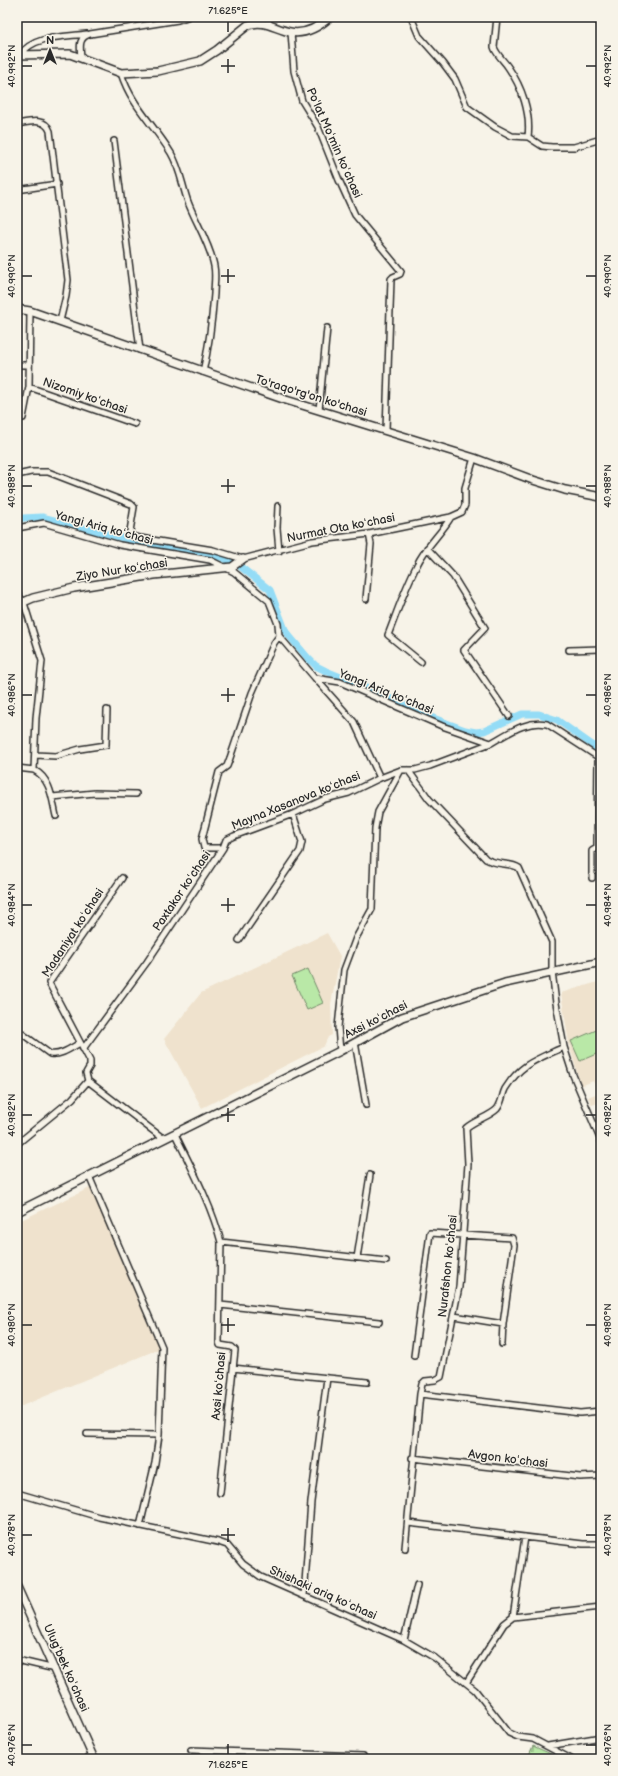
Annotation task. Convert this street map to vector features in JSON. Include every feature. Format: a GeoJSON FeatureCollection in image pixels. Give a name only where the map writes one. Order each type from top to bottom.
{"type":"FeatureCollection","features":[{"type":"Feature","properties":{"kind":"street"},"geometry":{"type":"LineString","coordinates":[[18,55],[25,48],[37,41],[178,20],[187,17]]}},
{"type":"Feature","properties":{"kind":"street"},"geometry":{"type":"LineString","coordinates":[[18,55],[70,54],[121,73],[158,71],[200,61],[218,50],[248,25],[268,21],[291,32],[312,30],[330,17]]}},
{"type":"Feature","properties":{"kind":"street"},"geometry":{"type":"LineString","coordinates":[[411,17],[419,36],[455,79],[464,100],[473,112],[506,134],[528,137],[542,146],[552,147],[574,147],[601,139]]}},
{"type":"Feature","properties":{"kind":"street"},"geometry":{"type":"LineString","coordinates":[[497,17],[494,47],[522,92],[529,119],[528,137]]}},
{"type":"Feature","properties":{"kind":"street","name":"Poʻlat Moʻmin koʻchasi"},"geometry":{"type":"LineString","coordinates":[[291,32],[294,71],[302,101],[318,127],[355,215],[401,272],[392,279],[386,430]]}},
{"type":"Feature","properties":{"kind":"street"},"geometry":{"type":"LineString","coordinates":[[81,57],[81,40],[84,36],[90,34]]}},
{"type":"Feature","properties":{"kind":"street"},"geometry":{"type":"LineString","coordinates":[[121,73],[130,96],[149,120],[176,161],[191,210],[211,256],[214,268],[212,320],[210,341],[203,372]]}},
{"type":"Feature","properties":{"kind":"street"},"geometry":{"type":"LineString","coordinates":[[17,124],[36,121],[43,122],[48,125],[57,184],[68,280],[60,321]]}},
{"type":"Feature","properties":{"kind":"street"},"geometry":{"type":"LineString","coordinates":[[114,141],[140,350]]}},
{"type":"Feature","properties":{"kind":"street"},"geometry":{"type":"LineString","coordinates":[[17,190],[57,184]]}},
{"type":"Feature","properties":{"kind":"street","name":"To'raqo'rg'on ko'chasi"},"geometry":{"type":"LineString","coordinates":[[17,309],[30,311],[60,321],[203,372],[319,410],[474,458],[538,482],[601,497]]}},
{"type":"Feature","properties":{"kind":"street","name":"Nizomiy koʻchasi"},"geometry":{"type":"LineString","coordinates":[[23,418],[29,387],[28,365],[30,311]]}},
{"type":"Feature","properties":{"kind":"street"},"geometry":{"type":"LineString","coordinates":[[319,410],[327,328]]}},
{"type":"Feature","properties":{"kind":"street"},"geometry":{"type":"LineString","coordinates":[[17,365],[28,365]]}},
{"type":"Feature","properties":{"kind":"street","name":"Nizomiy koʻchasi"},"geometry":{"type":"LineString","coordinates":[[29,387],[135,424]]}},
{"type":"Feature","properties":{"kind":"street","name":"Nurmat Ota koʻchasi"},"geometry":{"type":"LineString","coordinates":[[17,475],[40,471],[48,472],[131,504],[134,507],[130,534],[134,537],[213,550],[243,558],[279,551],[312,541],[369,534],[451,517],[462,512],[466,505],[465,488],[474,458]]}},
{"type":"Feature","properties":{"kind":"street"},"geometry":{"type":"LineString","coordinates":[[278,506],[276,524],[279,551]]}},
{"type":"Feature","properties":{"kind":"street"},"geometry":{"type":"LineString","coordinates":[[420,662],[388,635],[417,565],[427,548],[437,538],[451,517]]}},
{"type":"Feature","properties":{"kind":"street","name":"Yangi Ariq koʻchasi"},"geometry":{"type":"LineString","coordinates":[[17,528],[44,523],[120,545],[210,560],[228,567],[269,601],[278,624],[279,636],[315,678],[340,682],[442,726],[491,743]]}},
{"type":"Feature","properties":{"kind":"street"},"geometry":{"type":"LineString","coordinates":[[366,599],[372,544],[369,534]]}},
{"type":"Feature","properties":{"kind":"street"},"geometry":{"type":"LineString","coordinates":[[427,548],[453,576],[485,628],[464,650],[509,716]]}},
{"type":"Feature","properties":{"kind":"street"},"geometry":{"type":"LineString","coordinates":[[228,567],[243,558]]}},
{"type":"Feature","properties":{"kind":"street","name":"Ziyo Nur koʻchasi"},"geometry":{"type":"LineString","coordinates":[[20,604],[33,598],[74,588],[154,575],[228,567]]}},
{"type":"Feature","properties":{"kind":"street"},"geometry":{"type":"LineString","coordinates":[[17,593],[42,661],[34,770]]}},
{"type":"Feature","properties":{"kind":"street","name":"Paxtakor koʻchasi"},"geometry":{"type":"LineString","coordinates":[[223,848],[204,848],[202,843],[204,832],[220,772],[227,766],[252,693],[274,643],[279,636]]}},
{"type":"Feature","properties":{"kind":"street"},"geometry":{"type":"LineString","coordinates":[[569,650],[601,649]]}},
{"type":"Feature","properties":{"kind":"street","name":"Mayna Xasanova koʻchasi"},"geometry":{"type":"LineString","coordinates":[[315,678],[354,722],[380,778]]}},
{"type":"Feature","properties":{"kind":"street"},"geometry":{"type":"LineString","coordinates":[[35,755],[56,756],[85,748],[106,745],[107,710]]}},
{"type":"Feature","properties":{"kind":"street"},"geometry":{"type":"LineString","coordinates":[[491,743],[525,725],[542,723],[547,724],[600,758],[597,848],[592,851],[592,878]]}},
{"type":"Feature","properties":{"kind":"street","name":"Mayna Xasanova koʻchasi"},"geometry":{"type":"LineString","coordinates":[[223,848],[226,840],[234,836],[293,814],[325,799],[349,793],[401,770],[415,770],[454,758],[491,743]]}},
{"type":"Feature","properties":{"kind":"street"},"geometry":{"type":"LineString","coordinates":[[17,768],[34,770],[45,778],[52,797],[56,816]]}},
{"type":"Feature","properties":{"kind":"street"},"geometry":{"type":"LineString","coordinates":[[340,1051],[338,1027],[344,970],[356,938],[372,909],[375,828],[378,812],[401,770]]}},
{"type":"Feature","properties":{"kind":"street"},"geometry":{"type":"LineString","coordinates":[[408,770],[429,799],[486,859],[497,864],[515,865],[519,868],[552,942],[552,971],[564,1047],[573,1075],[601,1141]]}},
{"type":"Feature","properties":{"kind":"street"},"geometry":{"type":"LineString","coordinates":[[52,797],[95,793],[136,794]]}},
{"type":"Feature","properties":{"kind":"street"},"geometry":{"type":"LineString","coordinates":[[239,940],[300,851],[302,842],[293,814]]}},
{"type":"Feature","properties":{"kind":"street","name":"Paxtakor koʻchasi"},"geometry":{"type":"LineString","coordinates":[[83,1049],[147,962],[223,848]]}},
{"type":"Feature","properties":{"kind":"street","name":"Madaniyat koʻchasi"},"geometry":{"type":"LineString","coordinates":[[88,1081],[86,1073],[90,1066],[90,1061],[49,983],[122,878]]}},
{"type":"Feature","properties":{"kind":"street","name":"Axsi koʻchasi"},"geometry":{"type":"LineString","coordinates":[[17,1212],[340,1051],[402,1017],[429,1006],[460,999],[505,983],[552,971],[601,962]]}},
{"type":"Feature","properties":{"kind":"street"},"geometry":{"type":"LineString","coordinates":[[17,1030],[50,1054],[63,1052],[80,1043]]}},
{"type":"Feature","properties":{"kind":"street"},"geometry":{"type":"LineString","coordinates":[[355,1042],[366,1105]]}},
{"type":"Feature","properties":{"kind":"street","name":"Nurafshon koʻchasi"},"geometry":{"type":"LineString","coordinates":[[420,1394],[422,1384],[425,1381],[435,1380],[441,1377],[454,1316],[464,1235],[468,1164],[466,1128],[471,1123],[495,1111],[499,1107],[505,1090],[523,1067],[564,1047]]}},
{"type":"Feature","properties":{"kind":"street"},"geometry":{"type":"LineString","coordinates":[[17,1144],[72,1099],[88,1081],[164,1139]]}},
{"type":"Feature","properties":{"kind":"street","name":"Axsi koʻchasi"},"geometry":{"type":"LineString","coordinates":[[175,1134],[205,1194],[221,1242],[219,1342],[220,1344],[234,1348],[220,1493]]}},
{"type":"Feature","properties":{"kind":"street"},"geometry":{"type":"LineString","coordinates":[[357,1258],[370,1175]]}},
{"type":"Feature","properties":{"kind":"street"},"geometry":{"type":"LineString","coordinates":[[89,1176],[162,1346],[159,1435],[155,1463],[140,1526]]}},
{"type":"Feature","properties":{"kind":"street"},"geometry":{"type":"LineString","coordinates":[[414,1356],[429,1235],[433,1232],[512,1238],[514,1240],[503,1324],[502,1344]]}},
{"type":"Feature","properties":{"kind":"street"},"geometry":{"type":"LineString","coordinates":[[221,1242],[386,1262]]}},
{"type":"Feature","properties":{"kind":"street"},"geometry":{"type":"LineString","coordinates":[[220,1305],[379,1322]]}},
{"type":"Feature","properties":{"kind":"street"},"geometry":{"type":"LineString","coordinates":[[454,1316],[503,1324]]}},
{"type":"Feature","properties":{"kind":"street"},"geometry":{"type":"LineString","coordinates":[[233,1368],[368,1382]]}},
{"type":"Feature","properties":{"kind":"street"},"geometry":{"type":"LineString","coordinates":[[304,1596],[311,1502],[327,1378]]}},
{"type":"Feature","properties":{"kind":"street"},"geometry":{"type":"LineString","coordinates":[[405,1548],[412,1458],[420,1394],[580,1413],[601,1411]]}},
{"type":"Feature","properties":{"kind":"street"},"geometry":{"type":"LineString","coordinates":[[87,1434],[159,1435]]}},
{"type":"Feature","properties":{"kind":"street","name":"Avgon koʻchasi"},"geometry":{"type":"LineString","coordinates":[[412,1458],[580,1477],[601,1476]]}},
{"type":"Feature","properties":{"kind":"street","name":"Shishaki ariq koʻchasi"},"geometry":{"type":"LineString","coordinates":[[17,1493],[99,1517],[227,1545],[243,1564],[261,1577],[404,1640],[435,1658],[475,1690],[509,1733],[518,1737],[533,1739],[571,1759]]}},
{"type":"Feature","properties":{"kind":"street"},"geometry":{"type":"LineString","coordinates":[[408,1523],[584,1544],[601,1544]]}},
{"type":"Feature","properties":{"kind":"street"},"geometry":{"type":"LineString","coordinates":[[513,1618],[525,1537]]}},
{"type":"Feature","properties":{"kind":"street"},"geometry":{"type":"LineString","coordinates":[[404,1640],[417,1585]]}},
{"type":"Feature","properties":{"kind":"street","name":"Ulugʻbek koʻchasi"},"geometry":{"type":"LineString","coordinates":[[17,1587],[55,1669],[92,1758]]}},
{"type":"Feature","properties":{"kind":"street"},"geometry":{"type":"LineString","coordinates":[[466,1683],[504,1624],[513,1618],[601,1607]]}},
{"type":"Feature","properties":{"kind":"street"},"geometry":{"type":"LineString","coordinates":[[17,1660],[55,1669]]}},
{"type":"Feature","properties":{"kind":"street"},"geometry":{"type":"LineString","coordinates":[[548,1746],[601,1738]]}},
{"type":"Feature","properties":{"kind":"street"},"geometry":{"type":"LineString","coordinates":[[191,1750],[363,1756]]}},
{"type":"Feature","properties":{"kind":"shaded area"},"geometry":{"type":"Polygon","coordinates":[[[327,933],[340,956],[331,1004],[332,1035],[328,1037],[324,1046],[202,1108],[164,1039],[201,993],[327,933]]]}},
{"type":"Feature","properties":{"kind":"shaded area"},"geometry":{"type":"Polygon","coordinates":[[[601,981],[601,1102],[592,1105],[588,1097],[598,1093],[593,1081],[581,1086],[569,1044],[561,993],[601,981]]]}},
{"type":"Feature","properties":{"kind":"shaded area"},"geometry":{"type":"Polygon","coordinates":[[[92,1187],[161,1348],[17,1408],[17,1222],[92,1187]]]}},
{"type":"Feature","properties":{"kind":"green space"},"geometry":{"type":"Polygon","coordinates":[[[308,969],[323,1003],[307,1010],[292,976],[308,969]]]}},
{"type":"Feature","properties":{"kind":"green space"},"geometry":{"type":"Polygon","coordinates":[[[601,1028],[601,1052],[580,1061],[571,1041],[601,1028]]]}},
{"type":"Feature","properties":{"kind":"green space"},"geometry":{"type":"Polygon","coordinates":[[[533,1746],[562,1759],[527,1759],[533,1746]]]}},
{"type":"Feature","properties":{"kind":"waterway"},"geometry":{"type":"LineString","coordinates":[[17,520],[23,518],[42,517],[131,540],[221,557],[237,564],[270,590],[286,632],[316,666],[375,691],[415,711],[465,730],[476,732],[484,731],[522,714],[539,714],[557,720],[601,751]]}}]}
